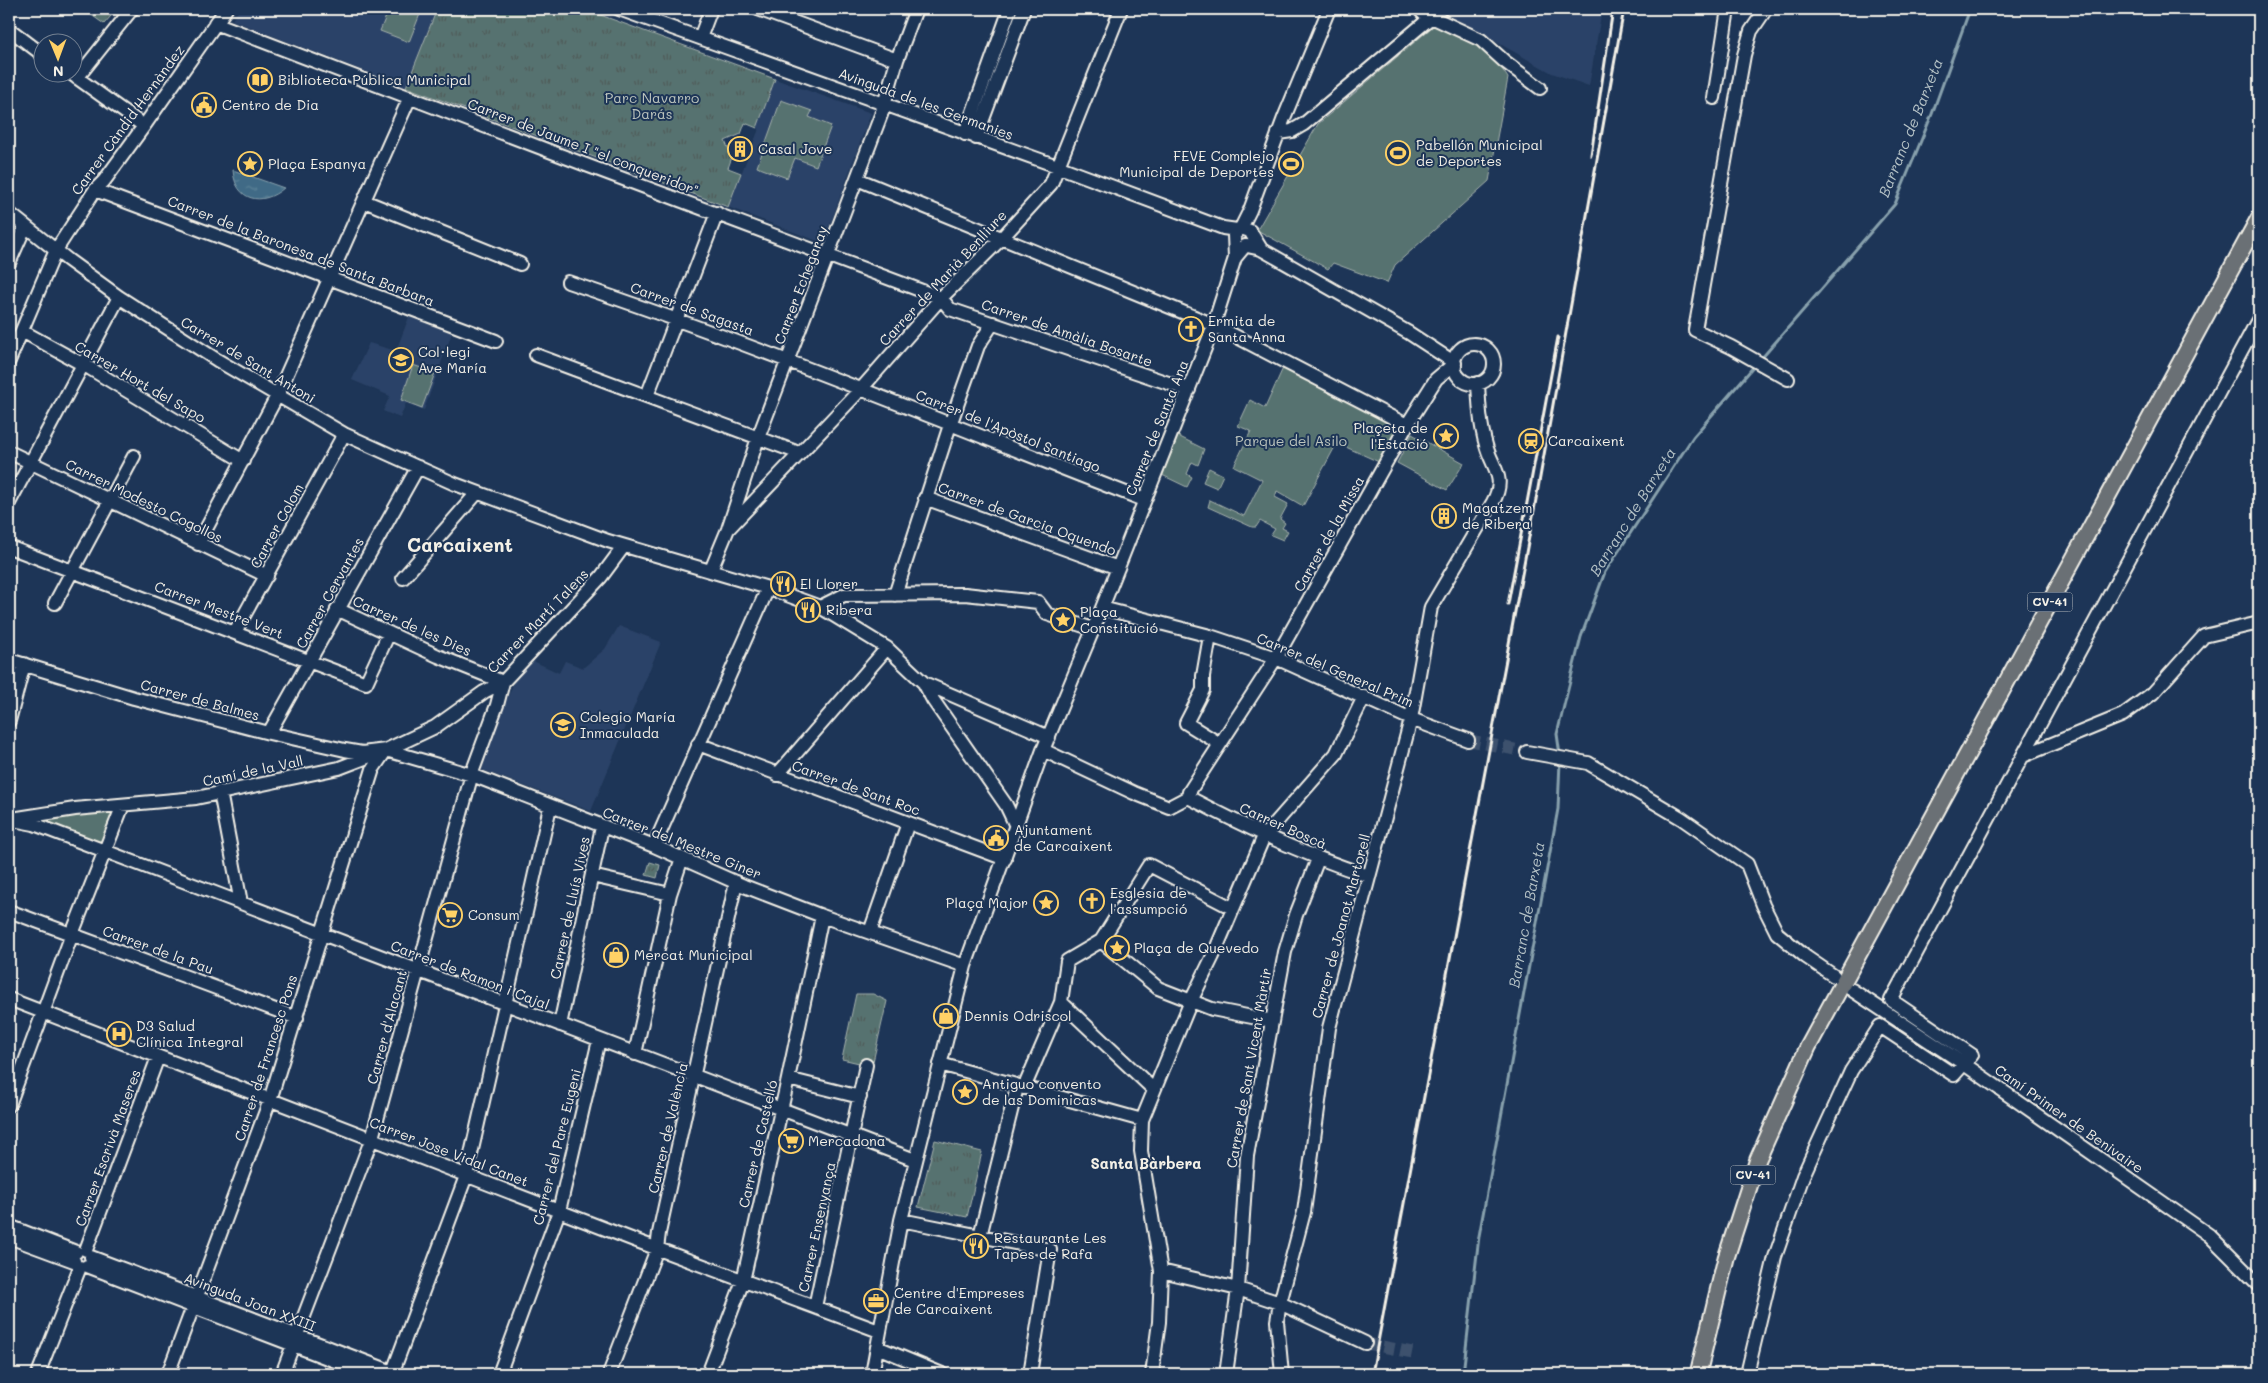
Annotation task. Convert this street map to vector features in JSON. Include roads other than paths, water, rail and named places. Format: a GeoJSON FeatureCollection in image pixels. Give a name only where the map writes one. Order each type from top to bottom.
{"type":"FeatureCollection","features":[{"type":"Feature","properties":{"kind":"main road","name":"CV-41"},"geometry":{"type":"LineString","coordinates":[[1698,1374],[1726,1258],[1758,1159],[1808,1047],[2259,218]]}},
{"type":"Feature","properties":{"kind":"street"},"geometry":{"type":"LineString","coordinates":[[82,65],[132,9]]}},
{"type":"Feature","properties":{"kind":"street","name":"Carrer Càndid Hernàndez"},"geometry":{"type":"LineString","coordinates":[[9,362],[56,250],[95,190],[104,181],[144,126],[226,9]]}},
{"type":"Feature","properties":{"kind":"street","name":"Avinguda de les Germanies"},"geometry":{"type":"LineString","coordinates":[[619,9],[1057,166],[1223,228],[1243,238]]}},
{"type":"Feature","properties":{"kind":"street"},"geometry":{"type":"LineString","coordinates":[[700,38],[711,9]]}},
{"type":"Feature","properties":{"kind":"street"},"geometry":{"type":"LineString","coordinates":[[758,9],[897,60]]}},
{"type":"Feature","properties":{"kind":"street","name":"Carrer Echegaray"},"geometry":{"type":"LineString","coordinates":[[711,570],[728,529],[758,438],[857,179],[916,9]]}},
{"type":"Feature","properties":{"kind":"street"},"geometry":{"type":"LineString","coordinates":[[970,136],[1010,9]]}},
{"type":"Feature","properties":{"kind":"street"},"geometry":{"type":"LineString","coordinates":[[970,136],[1024,9]]}},
{"type":"Feature","properties":{"kind":"street","name":"Carrer de Marià Benlliure"},"geometry":{"type":"LineString","coordinates":[[728,529],[862,388],[941,298],[1001,239],[1050,184],[1121,9]]}},
{"type":"Feature","properties":{"kind":"street","name":"Carrer de Santa Ana"},"geometry":{"type":"LineString","coordinates":[[1015,829],[1049,736],[1214,326],[1243,238],[1250,210],[1278,133],[1329,9]]}},
{"type":"Feature","properties":{"kind":"street"},"geometry":{"type":"LineString","coordinates":[[1420,9],[1423,13],[1436,12],[1481,40],[1504,61],[1540,88]]}},
{"type":"Feature","properties":{"kind":"street"},"geometry":{"type":"LineString","coordinates":[[1714,98],[1728,9]]}},
{"type":"Feature","properties":{"kind":"street"},"geometry":{"type":"LineString","coordinates":[[1766,9],[1751,31],[1744,55],[1695,330],[1731,347],[1788,379]]}},
{"type":"Feature","properties":{"kind":"street"},"geometry":{"type":"LineString","coordinates":[[1278,133],[1292,131],[1304,124],[1436,12]]}},
{"type":"Feature","properties":{"kind":"street","name":"Carrer de Jaume I \"el conqueridor\""},"geometry":{"type":"LineString","coordinates":[[215,23],[941,298]]}},
{"type":"Feature","properties":{"kind":"street"},"geometry":{"type":"LineString","coordinates":[[9,29],[32,46]]}},
{"type":"Feature","properties":{"kind":"street"},"geometry":{"type":"LineString","coordinates":[[82,81],[144,126]]}},
{"type":"Feature","properties":{"kind":"street"},"geometry":{"type":"LineString","coordinates":[[198,544],[276,396],[410,97]]}},
{"type":"Feature","properties":{"kind":"street"},"geometry":{"type":"LineString","coordinates":[[857,179],[1214,326],[1407,424]]}},
{"type":"Feature","properties":{"kind":"street","name":"Carrer de la Baronesa de Santa Barbara"},"geometry":{"type":"LineString","coordinates":[[95,190],[329,276],[496,341]]}},
{"type":"Feature","properties":{"kind":"street"},"geometry":{"type":"LineString","coordinates":[[364,201],[520,264]]}},
{"type":"Feature","properties":{"kind":"street","name":"Carrer de Sant Antoni"},"geometry":{"type":"LineString","coordinates":[[9,213],[119,297],[276,396],[344,434],[492,499],[624,546],[711,570],[820,607],[887,648],[924,683]]}},
{"type":"Feature","properties":{"kind":"street"},"geometry":{"type":"LineString","coordinates":[[647,396],[716,213]]}},
{"type":"Feature","properties":{"kind":"street"},"geometry":{"type":"LineString","coordinates":[[9,263],[25,227]]}},
{"type":"Feature","properties":{"kind":"street"},"geometry":{"type":"LineString","coordinates":[[1243,238],[1409,333],[1455,364]]}},
{"type":"Feature","properties":{"kind":"street","name":"Carrer de Sagasta"},"geometry":{"type":"LineString","coordinates":[[568,282],[677,318],[862,388]]}},
{"type":"Feature","properties":{"kind":"street"},"geometry":{"type":"LineString","coordinates":[[9,503],[119,297]]}},
{"type":"Feature","properties":{"kind":"street","name":"Carrer de Amàlia Bosarte"},"geometry":{"type":"LineString","coordinates":[[941,298],[950,309],[1189,390]]}},
{"type":"Feature","properties":{"kind":"street"},"geometry":{"type":"LineString","coordinates":[[1747,1374],[1775,1257],[1803,1176],[1851,1071],[1880,1026],[1954,1075],[1972,1056],[1891,1000],[2259,318]]}},
{"type":"Feature","properties":{"kind":"street"},"geometry":{"type":"LineString","coordinates":[[895,595],[925,498],[978,346],[993,323]]}},
{"type":"Feature","properties":{"kind":"street","name":"Carrer Hort del Sapo"},"geometry":{"type":"LineString","coordinates":[[22,330],[243,461]]}},
{"type":"Feature","properties":{"kind":"street"},"geometry":{"type":"LineString","coordinates":[[1409,333],[1430,342],[1462,348],[1475,344],[1482,346],[1492,354],[1494,360],[1492,373],[1484,382],[1465,381],[1456,372],[1456,357],[1462,348]]}},
{"type":"Feature","properties":{"kind":"street"},"geometry":{"type":"LineString","coordinates":[[536,355],[799,453]]}},
{"type":"Feature","properties":{"kind":"street","name":"Carrer de la Missa"},"geometry":{"type":"LineString","coordinates":[[1188,797],[1276,658],[1407,424],[1436,379],[1455,364]]}},
{"type":"Feature","properties":{"kind":"street","name":"Carrer de Joanot Martorell"},"geometry":{"type":"LineString","coordinates":[[1282,1374],[1277,1322],[1280,1303],[1304,1212],[1329,1028],[1411,719],[1431,607],[1497,494],[1499,475],[1486,445],[1478,383]]}},
{"type":"Feature","properties":{"kind":"street","name":"Carrer de l'Apòstol Santiago"},"geometry":{"type":"LineString","coordinates":[[862,388],[950,425],[1144,500]]}},
{"type":"Feature","properties":{"kind":"street","name":"Carrer Colom"},"geometry":{"type":"LineString","coordinates":[[235,632],[344,434]]}},
{"type":"Feature","properties":{"kind":"street","name":"Carrer Modesto Cogollos"},"geometry":{"type":"LineString","coordinates":[[9,452],[267,576]]}},
{"type":"Feature","properties":{"kind":"street"},"geometry":{"type":"LineString","coordinates":[[55,603],[134,456]]}},
{"type":"Feature","properties":{"kind":"street","name":"Carrer Cervantes"},"geometry":{"type":"LineString","coordinates":[[269,734],[337,609],[418,467]]}},
{"type":"Feature","properties":{"kind":"street"},"geometry":{"type":"LineString","coordinates":[[403,578],[477,493]]}},
{"type":"Feature","properties":{"kind":"street","name":"Carrer de Garcia Oquendo"},"geometry":{"type":"LineString","coordinates":[[925,498],[1118,568]]}},
{"type":"Feature","properties":{"kind":"street","name":"Carrer Martí Talens"},"geometry":{"type":"LineString","coordinates":[[386,750],[435,727],[484,692],[503,682],[601,577],[624,546]]}},
{"type":"Feature","properties":{"kind":"street","name":"Carrer Mestre Vert"},"geometry":{"type":"LineString","coordinates":[[9,547],[366,683],[389,633]]}},
{"type":"Feature","properties":{"kind":"street"},"geometry":{"type":"LineString","coordinates":[[654,846],[768,588]]}},
{"type":"Feature","properties":{"kind":"street"},"geometry":{"type":"LineString","coordinates":[[820,607],[844,595],[966,594],[1038,602],[1047,614],[1093,629]]}},
{"type":"Feature","properties":{"kind":"street","name":"Carrer del General Prim"},"geometry":{"type":"LineString","coordinates":[[1102,608],[1210,636],[1276,658],[1411,719],[1468,740]]}},
{"type":"Feature","properties":{"kind":"street","name":"Carrer de les Dies"},"geometry":{"type":"LineString","coordinates":[[337,609],[438,656],[503,682]]}},
{"type":"Feature","properties":{"kind":"street"},"geometry":{"type":"LineString","coordinates":[[2023,756],[2123,715],[2153,693],[2204,636],[2259,623]]}},
{"type":"Feature","properties":{"kind":"street"},"geometry":{"type":"LineString","coordinates":[[1210,636],[1203,676],[1203,690],[1186,723],[1220,744]]}},
{"type":"Feature","properties":{"kind":"street"},"geometry":{"type":"LineString","coordinates":[[777,775],[887,648]]}},
{"type":"Feature","properties":{"kind":"street","name":"Carrer de Balmes"},"geometry":{"type":"LineString","coordinates":[[9,660],[134,698],[269,734],[362,753],[386,750]]}},
{"type":"Feature","properties":{"kind":"street"},"geometry":{"type":"LineString","coordinates":[[9,721],[24,664]]}},
{"type":"Feature","properties":{"kind":"street","name":"Carrer d'Alacant"},"geometry":{"type":"LineString","coordinates":[[282,1374],[372,1138],[472,775],[495,711],[503,682]]}},
{"type":"Feature","properties":{"kind":"street"},"geometry":{"type":"LineString","coordinates":[[924,683],[1049,736]]}},
{"type":"Feature","properties":{"kind":"street"},"geometry":{"type":"LineString","coordinates":[[872,1374],[901,1220],[965,966],[1015,829],[1006,806],[933,700],[924,683]]}},
{"type":"Feature","properties":{"kind":"street"},"geometry":{"type":"LineString","coordinates":[[1152,1374],[1159,1322],[1160,1271],[1141,1151],[1142,1120],[1153,1089],[1191,1001],[1213,956],[1264,836],[1336,754],[1364,697]]}},
{"type":"Feature","properties":{"kind":"street","name":"Carrer de Sant Roc"},"geometry":{"type":"LineString","coordinates":[[698,744],[1005,859]]}},
{"type":"Feature","properties":{"kind":"street","name":"Carrer del Mestre Giner"},"geometry":{"type":"LineString","coordinates":[[386,750],[472,775],[654,846],[736,882],[822,916],[965,966]]}},
{"type":"Feature","properties":{"kind":"street","name":"Camí de la Vall"},"geometry":{"type":"LineString","coordinates":[[11,820],[48,812],[180,800],[339,768],[386,750]]}},
{"type":"Feature","properties":{"kind":"street","name":"Carrer de Francesc Pons"},"geometry":{"type":"LineString","coordinates":[[168,1374],[270,1100],[374,769],[386,750]]}},
{"type":"Feature","properties":{"kind":"street"},"geometry":{"type":"LineString","coordinates":[[1044,750],[1134,793],[1169,807],[1188,797]]}},
{"type":"Feature","properties":{"kind":"street"},"geometry":{"type":"LineString","coordinates":[[1527,752],[1588,763],[1681,818],[1747,864],[1763,905],[1778,933],[1806,957],[1834,976]]}},
{"type":"Feature","properties":{"kind":"street"},"geometry":{"type":"LineString","coordinates":[[220,792],[241,903]]}},
{"type":"Feature","properties":{"kind":"street"},"geometry":{"type":"LineString","coordinates":[[1006,806],[1020,804],[1027,795]]}},
{"type":"Feature","properties":{"kind":"street","name":"Carrer Boscà"},"geometry":{"type":"LineString","coordinates":[[1188,797],[1264,836],[1318,859],[1369,876]]}},
{"type":"Feature","properties":{"kind":"street"},"geometry":{"type":"LineString","coordinates":[[9,1105],[72,934],[123,805]]}},
{"type":"Feature","properties":{"kind":"street"},"geometry":{"type":"LineString","coordinates":[[394,1374],[466,1176],[550,807]]}},
{"type":"Feature","properties":{"kind":"street","name":"Carrer de Ramon i Cajal"},"geometry":{"type":"LineString","coordinates":[[11,820],[34,824],[635,1054],[852,1134],[916,1160]]}},
{"type":"Feature","properties":{"kind":"street"},"geometry":{"type":"LineString","coordinates":[[870,932],[908,823]]}},
{"type":"Feature","properties":{"kind":"street","name":"Carrer de Lluís Vives"},"geometry":{"type":"LineString","coordinates":[[560,1025],[602,827]]}},
{"type":"Feature","properties":{"kind":"street"},"geometry":{"type":"LineString","coordinates":[[635,1054],[670,894],[682,858]]}},
{"type":"Feature","properties":{"kind":"street","name":"Carrer de Sant Vicent Màrtir"},"geometry":{"type":"LineString","coordinates":[[1226,1374],[1238,1289],[1247,1156],[1285,952],[1296,915],[1318,859]]}},
{"type":"Feature","properties":{"kind":"street"},"geometry":{"type":"LineString","coordinates":[[980,1236],[1020,1088],[1061,1002],[1068,961],[1101,941],[1149,865],[1232,908]]}},
{"type":"Feature","properties":{"kind":"street"},"geometry":{"type":"LineString","coordinates":[[592,876],[670,894]]}},
{"type":"Feature","properties":{"kind":"street","name":"Carrer de València"},"geometry":{"type":"LineString","coordinates":[[609,1374],[657,1249],[736,882]]}},
{"type":"Feature","properties":{"kind":"street","name":"Carrer de la Pau"},"geometry":{"type":"LineString","coordinates":[[9,911],[296,1018]]}},
{"type":"Feature","properties":{"kind":"street","name":"Carrer de Castelló"},"geometry":{"type":"LineString","coordinates":[[708,1374],[743,1281],[822,916]]}},
{"type":"Feature","properties":{"kind":"street"},"geometry":{"type":"LineString","coordinates":[[1101,941],[1149,983],[1158,988],[1212,1010],[1272,1021]]}},
{"type":"Feature","properties":{"kind":"street","name":"Camí Primer de Benivaire"},"geometry":{"type":"LineString","coordinates":[[1852,990],[1964,1064],[2209,1235],[2259,1285]]}},
{"type":"Feature","properties":{"kind":"street","name":"Carrer Jose Vidal Canet"},"geometry":{"type":"LineString","coordinates":[[9,998],[466,1176],[880,1331]]}},
{"type":"Feature","properties":{"kind":"street"},"geometry":{"type":"LineString","coordinates":[[1061,1002],[1153,1089]]}},
{"type":"Feature","properties":{"kind":"street","name":"Carrer del Pare Eugeni"},"geometry":{"type":"LineString","coordinates":[[499,1374],[559,1211],[599,1040]]}},
{"type":"Feature","properties":{"kind":"street","name":"Carrer Escrivà Maseres"},"geometry":{"type":"LineString","coordinates":[[38,1374],[158,1057]]}},
{"type":"Feature","properties":{"kind":"street"},"geometry":{"type":"LineString","coordinates":[[940,1064],[1020,1088],[1142,1120]]}},
{"type":"Feature","properties":{"kind":"street","name":"Carrer Ensenyança"},"geometry":{"type":"LineString","coordinates":[[815,1307],[866,1065]]}},
{"type":"Feature","properties":{"kind":"street"},"geometry":{"type":"LineString","coordinates":[[788,1079],[860,1097]]}},
{"type":"Feature","properties":{"kind":"street"},"geometry":{"type":"LineString","coordinates":[[901,1220],[1050,1250],[1030,1374]]}},
{"type":"Feature","properties":{"kind":"street","name":"Avinguda Joan XXIII"},"geometry":{"type":"LineString","coordinates":[[9,1226],[82,1259]]}},
{"type":"Feature","properties":{"kind":"street","name":"Avinguda Joan XXIII"},"geometry":{"type":"LineString","coordinates":[[9,1236],[82,1259],[295,1340],[394,1374]]}},
{"type":"Feature","properties":{"kind":"street"},"geometry":{"type":"LineString","coordinates":[[1160,1271],[1238,1289],[1280,1303],[1365,1343]]}},
{"type":"Feature","properties":{"kind":"street","name":"Avinguda Joan XXIII"},"geometry":{"type":"LineString","coordinates":[[295,1340],[370,1374]]}},
{"type":"Feature","properties":{"kind":"street"},"geometry":{"type":"LineString","coordinates":[[877,1347],[942,1374]]}},
{"type":"Feature","properties":{"kind":"water"},"geometry":{"type":"Polygon","coordinates":[[[233,170],[284,188],[267,198],[251,198],[239,189],[233,170]]]}},
{"type":"Feature","properties":{"kind":"waterway","name":"Barranc de Barxeta"},"geometry":{"type":"LineString","coordinates":[[1761,359],[1895,204],[1932,114],[1970,9]]}},
{"type":"Feature","properties":{"kind":"waterway","name":"Barranc de Barxeta"},"geometry":{"type":"LineString","coordinates":[[1560,755],[1557,734],[1581,637],[1605,572],[1693,437],[1756,364]]}},
{"type":"Feature","properties":{"kind":"waterway","name":"Barranc de Barxeta"},"geometry":{"type":"LineString","coordinates":[[1463,1374],[1479,1236],[1558,809],[1560,761]]}},
{"type":"Feature","properties":{"kind":"tunnel"},"geometry":{"type":"LineString","coordinates":[[1468,740],[1527,752]]}},
{"type":"Feature","properties":{"kind":"tunnel"},"geometry":{"type":"LineString","coordinates":[[1365,1343],[1415,1353]]}},
{"type":"Feature","properties":{"kind":"railway"},"geometry":{"type":"LineString","coordinates":[[1591,155],[1613,9]]}},
{"type":"Feature","properties":{"kind":"railway"},"geometry":{"type":"LineString","coordinates":[[1372,1374],[1535,505],[1624,9]]}},
{"type":"Feature","properties":{"kind":"railway"},"geometry":{"type":"LineString","coordinates":[[1508,604],[1558,337]]}},
{"type":"Feature","properties":{"kind":"place","name":"Biblioteca Pública Municipal"},"geometry":{"type":"Point","coordinates":[260,80]}},
{"type":"Feature","properties":{"kind":"place","name":"Centro de Dia"},"geometry":{"type":"Point","coordinates":[204,105]}},
{"type":"Feature","properties":{"kind":"place","name":"Casal Jove"},"geometry":{"type":"Point","coordinates":[740,149]}},
{"type":"Feature","properties":{"kind":"place","name":"Pabellón Municipal de Deportes"},"geometry":{"type":"Point","coordinates":[1398,153]}},
{"type":"Feature","properties":{"kind":"place","name":"Plaça Espanya"},"geometry":{"type":"Point","coordinates":[250,164]}},
{"type":"Feature","properties":{"kind":"place","name":"FEVE Complejo Municipal de Deportes"},"geometry":{"type":"Point","coordinates":[1291,164]}},
{"type":"Feature","properties":{"kind":"place","name":"Ermita de Santa Anna"},"geometry":{"type":"Point","coordinates":[1191,329]}},
{"type":"Feature","properties":{"kind":"place","name":"Col·legi Ave María"},"geometry":{"type":"Point","coordinates":[401,360]}},
{"type":"Feature","properties":{"kind":"place","name":"Plaçeta de l'Estació"},"geometry":{"type":"Point","coordinates":[1446,436]}},
{"type":"Feature","properties":{"kind":"place","name":"Carcaixent"},"geometry":{"type":"Point","coordinates":[1531,441]}},
{"type":"Feature","properties":{"kind":"place","name":"Magatzem de Ribera"},"geometry":{"type":"Point","coordinates":[1444,516]}},
{"type":"Feature","properties":{"kind":"place","name":"El Llorer"},"geometry":{"type":"Point","coordinates":[783,584]}},
{"type":"Feature","properties":{"kind":"place","name":"Ribera"},"geometry":{"type":"Point","coordinates":[808,610]}},
{"type":"Feature","properties":{"kind":"place","name":"Plaça Constitució"},"geometry":{"type":"Point","coordinates":[1063,620]}},
{"type":"Feature","properties":{"kind":"place","name":"Colegio María Inmaculada"},"geometry":{"type":"Point","coordinates":[563,725]}},
{"type":"Feature","properties":{"kind":"place","name":"Ajuntament de Carcaixent"},"geometry":{"type":"Point","coordinates":[996,838]}},
{"type":"Feature","properties":{"kind":"place","name":"Esglesia de l'assumpció"},"geometry":{"type":"Point","coordinates":[1092,901]}},
{"type":"Feature","properties":{"kind":"place","name":"Plaça Major"},"geometry":{"type":"Point","coordinates":[1046,903]}},
{"type":"Feature","properties":{"kind":"place","name":"Consum"},"geometry":{"type":"Point","coordinates":[450,915]}},
{"type":"Feature","properties":{"kind":"place","name":"Plaça de Quevedo"},"geometry":{"type":"Point","coordinates":[1117,948]}},
{"type":"Feature","properties":{"kind":"place","name":"Mercat Municipal"},"geometry":{"type":"Point","coordinates":[616,955]}},
{"type":"Feature","properties":{"kind":"place","name":"Dennis Odriscol"},"geometry":{"type":"Point","coordinates":[946,1016]}},
{"type":"Feature","properties":{"kind":"place","name":"D3 Salud Clínica Integral"},"geometry":{"type":"Point","coordinates":[119,1034]}},
{"type":"Feature","properties":{"kind":"place","name":"Antiguo convento de las Dominicas"},"geometry":{"type":"Point","coordinates":[965,1092]}},
{"type":"Feature","properties":{"kind":"place","name":"Mercadona"},"geometry":{"type":"Point","coordinates":[791,1141]}},
{"type":"Feature","properties":{"kind":"place","name":"Restaurante Les Tapes de Rafa"},"geometry":{"type":"Point","coordinates":[976,1246]}},
{"type":"Feature","properties":{"kind":"place","name":"Centre d'Empreses de Carcaixent"},"geometry":{"type":"Point","coordinates":[876,1301]}},
{"type":"Feature","properties":{"kind":"district","name":"Carcaixent"},"geometry":{"type":"Point","coordinates":[460,545]}},
{"type":"Feature","properties":{"kind":"district","name":"Santa Bàrbera"},"geometry":{"type":"Point","coordinates":[1146,1164]}},
{"type":"Feature","properties":{"kind":"park label","name":"Parc Navarro Darás"},"geometry":{"type":"Point","coordinates":[652,106]}},
{"type":"Feature","properties":{"kind":"park label","name":"Parque del Asilo"},"geometry":{"type":"Point","coordinates":[1291,441]}}]}
